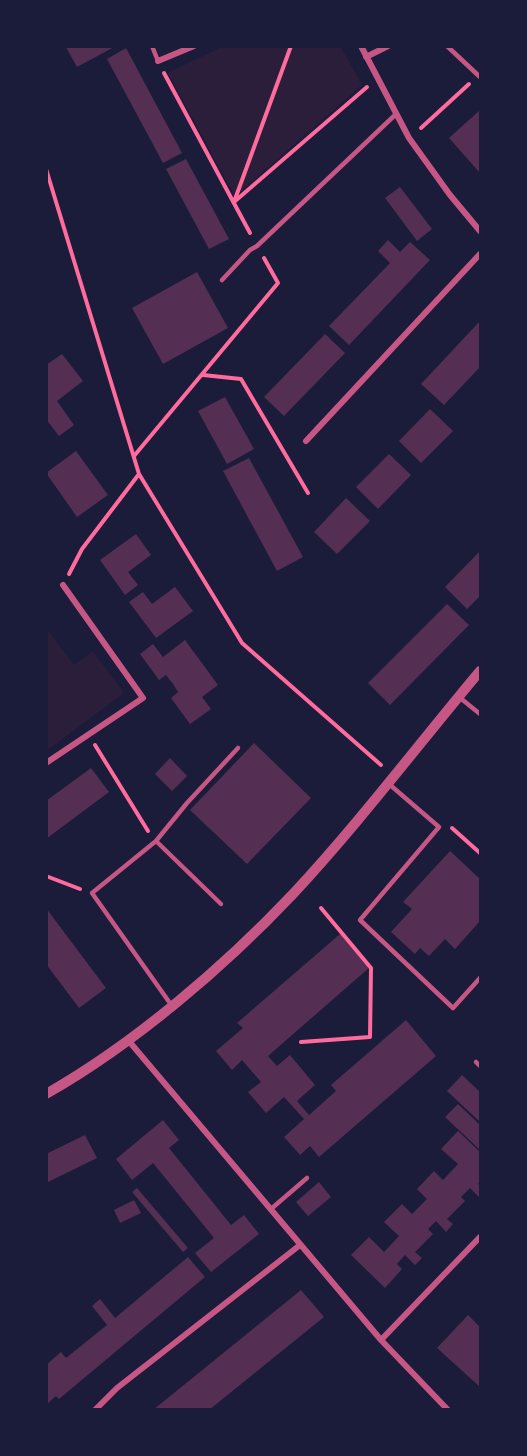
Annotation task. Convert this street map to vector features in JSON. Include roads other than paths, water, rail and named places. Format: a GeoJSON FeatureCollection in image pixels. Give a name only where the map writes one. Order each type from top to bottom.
{"type":"FeatureCollection","features":[{"type":"Feature","properties":{"kind":"street"},"geometry":{"type":"LineString","coordinates":[[158,61],[194,46]]}},
{"type":"Feature","properties":{"kind":"street"},"geometry":{"type":"LineString","coordinates":[[361,46],[410,138],[450,195],[480,231]]}},
{"type":"Feature","properties":{"kind":"street"},"geometry":{"type":"LineString","coordinates":[[366,57],[388,46]]}},
{"type":"Feature","properties":{"kind":"street"},"geometry":{"type":"LineString","coordinates":[[306,441],[480,254]]}},
{"type":"Feature","properties":{"kind":"street"},"geometry":{"type":"LineString","coordinates":[[46,763],[143,698],[63,585]]}},
{"type":"Feature","properties":{"kind":"street"},"geometry":{"type":"LineString","coordinates":[[46,1094],[128,1040],[172,1006],[255,931],[292,894],[480,671]]}},
{"type":"Feature","properties":{"kind":"street"},"geometry":{"type":"LineString","coordinates":[[128,1040],[381,1340],[448,1410]]}},
{"type":"Feature","properties":{"kind":"street"},"geometry":{"type":"LineString","coordinates":[[381,1340],[480,1237]]}},
{"type":"Feature","properties":{"kind":"street"},"geometry":{"type":"LineString","coordinates":[[95,1410],[117,1388],[300,1245]]}},
{"type":"Feature","properties":{"kind":"lane"},"geometry":{"type":"LineString","coordinates":[[152,46],[158,61]]}},
{"type":"Feature","properties":{"kind":"lane"},"geometry":{"type":"LineString","coordinates":[[447,46],[479,76]]}},
{"type":"Feature","properties":{"kind":"lane"},"geometry":{"type":"LineString","coordinates":[[222,280],[250,250],[257,246],[396,115]]}},
{"type":"Feature","properties":{"kind":"lane"},"geometry":{"type":"LineString","coordinates":[[459,697],[480,714]]}},
{"type":"Feature","properties":{"kind":"lane"},"geometry":{"type":"LineString","coordinates":[[172,1006],[92,893],[155,841],[238,748]]}},
{"type":"Feature","properties":{"kind":"lane"},"geometry":{"type":"LineString","coordinates":[[390,779],[439,827],[360,920],[453,1008],[480,978]]}},
{"type":"Feature","properties":{"kind":"lane"},"geometry":{"type":"LineString","coordinates":[[155,841],[221,904]]}},
{"type":"Feature","properties":{"kind":"lane"},"geometry":{"type":"LineString","coordinates":[[271,1209],[307,1178]]}}]}
